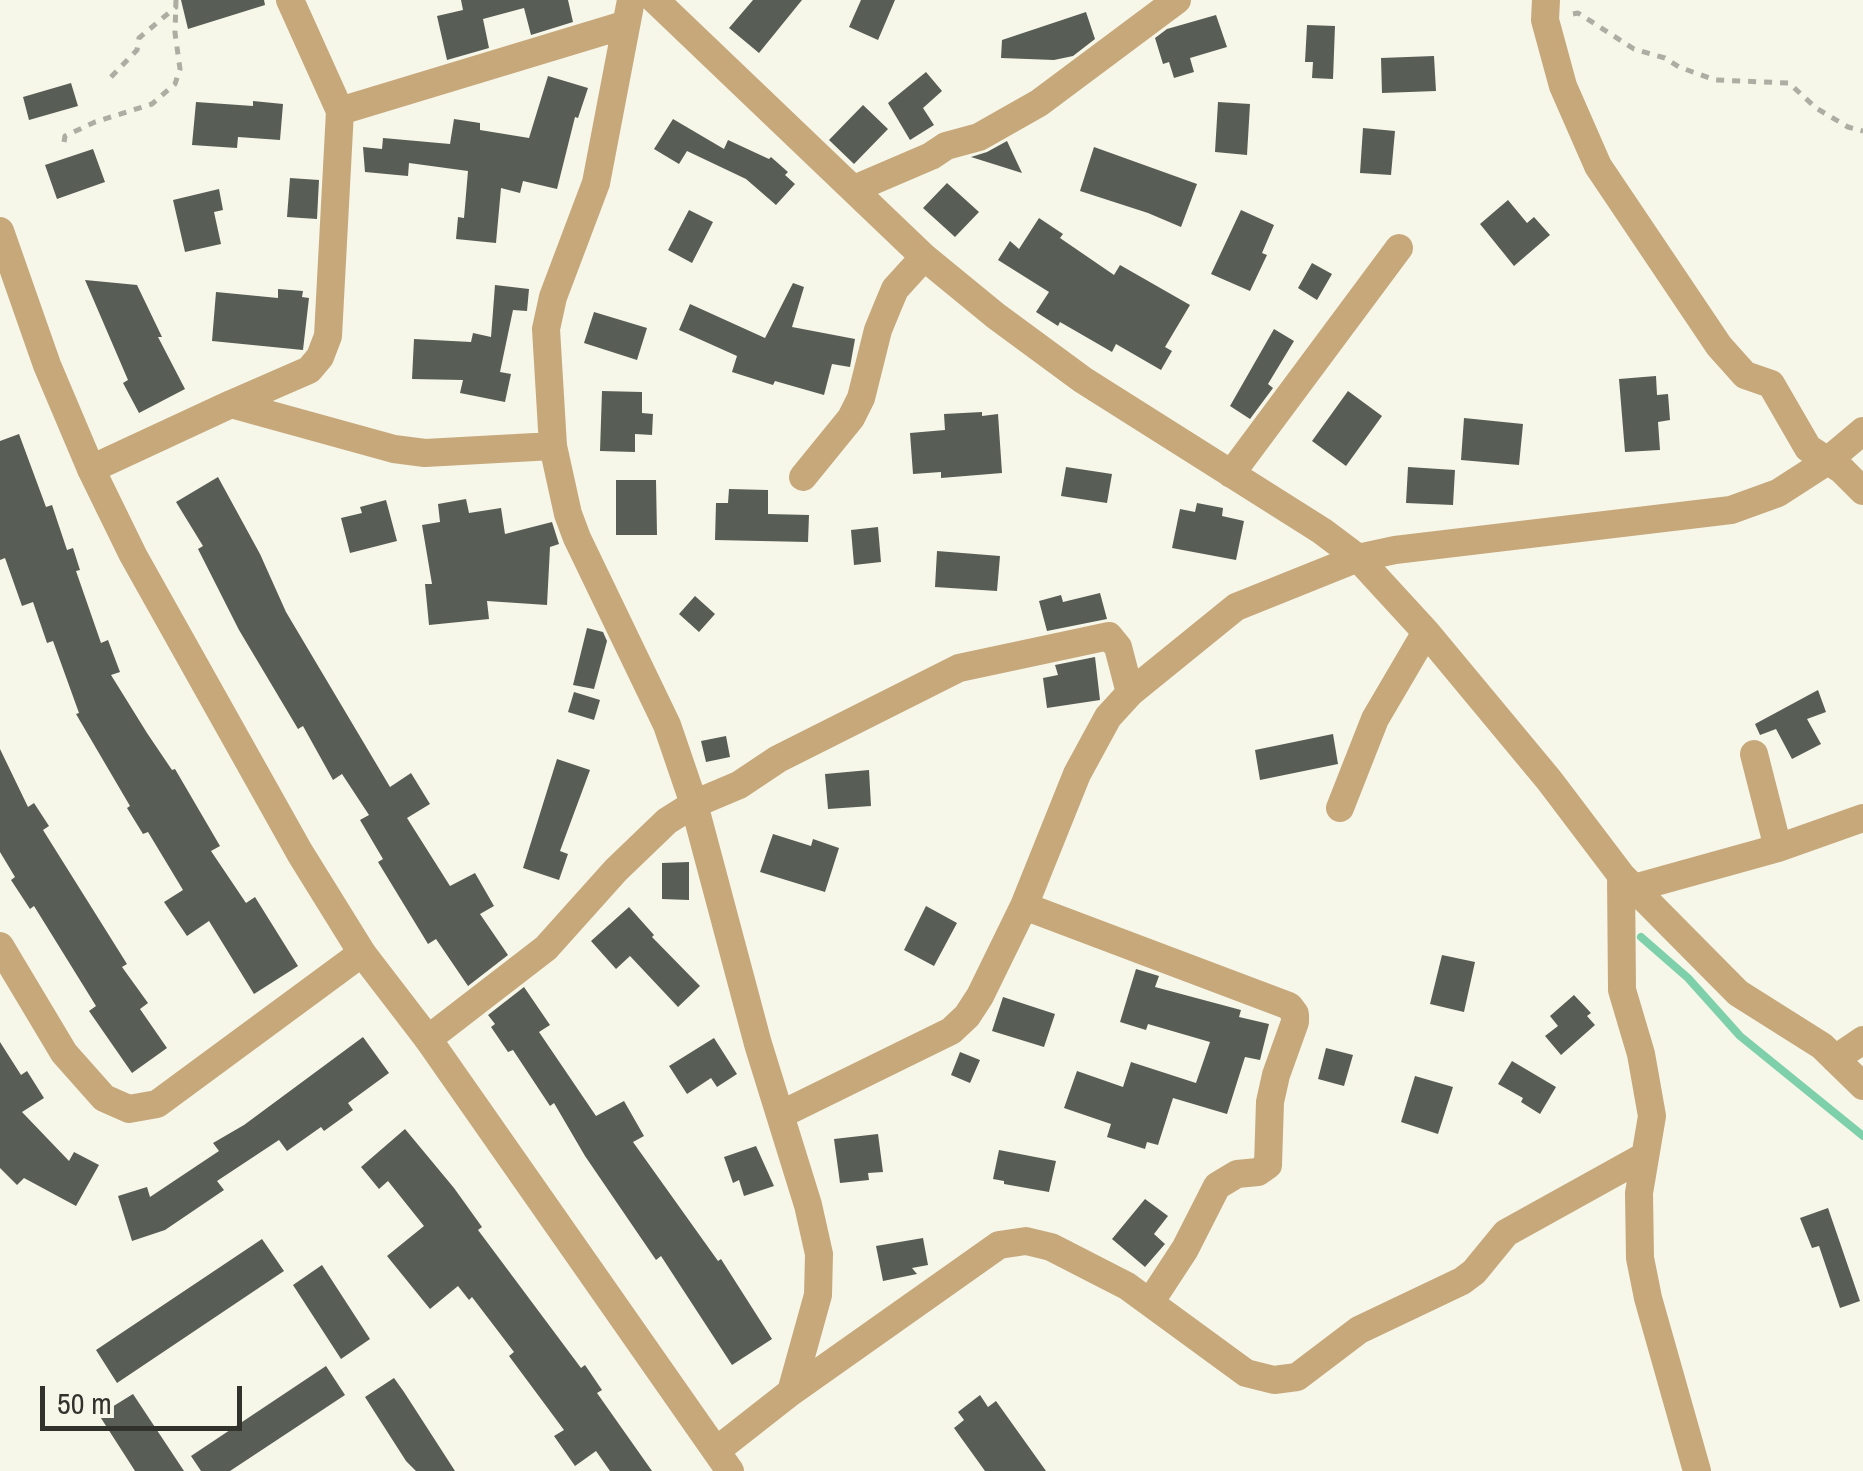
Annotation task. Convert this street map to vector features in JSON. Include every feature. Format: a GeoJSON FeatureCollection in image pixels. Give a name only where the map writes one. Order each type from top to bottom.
{"type":"FeatureCollection","features":[{"type":"Feature","properties":{"kind":"street"},"geometry":{"type":"LineString","coordinates":[[91,469],[309,370],[320,357],[328,336],[340,112],[290,0]]}},
{"type":"Feature","properties":{"kind":"street"},"geometry":{"type":"LineString","coordinates":[[655,0],[924,257],[996,316],[1082,380],[1358,558],[1426,632],[1627,881],[1738,993],[1822,1046],[1863,1086]]}},
{"type":"Feature","properties":{"kind":"street"},"geometry":{"type":"LineString","coordinates":[[854,188],[946,146],[979,137],[1039,103],[1176,0]]}},
{"type":"Feature","properties":{"kind":"street"},"geometry":{"type":"LineString","coordinates":[[1546,10],[1563,86],[1598,166],[1719,346],[1746,375],[1771,384],[1808,448],[1842,470],[1863,491]]}},
{"type":"Feature","properties":{"kind":"street"},"geometry":{"type":"LineString","coordinates":[[340,112],[627,13],[596,184],[553,297],[546,329],[553,446],[577,538],[667,725],[694,804],[819,1254],[818,1295],[791,1392]]}},
{"type":"Feature","properties":{"kind":"street"},"geometry":{"type":"LineString","coordinates":[[0,231],[47,364],[91,469],[133,555],[300,853],[362,953],[428,1039],[723,1460],[791,1392],[999,1245],[1026,1241],[1050,1247],[1151,1301],[1246,1373],[1274,1380],[1297,1376],[1359,1330],[1462,1280],[1474,1272],[1506,1234],[1643,1157]]}},
{"type":"Feature","properties":{"kind":"street"},"geometry":{"type":"LineString","coordinates":[[1232,474],[1399,248]]}},
{"type":"Feature","properties":{"kind":"street"},"geometry":{"type":"LineString","coordinates":[[803,477],[851,418],[861,398],[878,330],[891,298],[924,257]]}},
{"type":"Feature","properties":{"kind":"street"},"geometry":{"type":"LineString","coordinates":[[231,404],[394,449],[425,453],[553,446]]}},
{"type":"Feature","properties":{"kind":"street"},"geometry":{"type":"LineString","coordinates":[[782,1114],[952,1031],[980,996],[1024,906],[1077,774],[1100,728],[1130,694],[1236,607],[1358,558],[1732,510],[1778,494],[1863,431]]}},
{"type":"Feature","properties":{"kind":"street"},"geometry":{"type":"LineString","coordinates":[[1340,808],[1374,719],[1426,632]]}},
{"type":"Feature","properties":{"kind":"street"},"geometry":{"type":"LineString","coordinates":[[428,1039],[546,948],[647,838],[694,804],[731,789],[778,759],[959,668],[1109,636],[1118,647],[1130,694]]}},
{"type":"Feature","properties":{"kind":"street"},"geometry":{"type":"LineString","coordinates":[[1754,754],[1778,848]]}},
{"type":"Feature","properties":{"kind":"street"},"geometry":{"type":"LineString","coordinates":[[1627,881],[1778,848],[1863,818]]}},
{"type":"Feature","properties":{"kind":"street"},"geometry":{"type":"LineString","coordinates":[[1627,881],[1622,990],[1652,1116],[1638,1194],[1640,1258],[1697,1471]]}},
{"type":"Feature","properties":{"kind":"street"},"geometry":{"type":"LineString","coordinates":[[1024,906],[1289,1006],[1295,1014],[1296,1022],[1270,1102],[1268,1166],[1258,1172],[1237,1174],[1218,1186],[1194,1234],[1151,1301]]}},
{"type":"Feature","properties":{"kind":"street"},"geometry":{"type":"LineString","coordinates":[[0,946],[64,1053],[104,1098],[129,1109],[157,1104],[362,953]]}},
{"type":"Feature","properties":{"kind":"street"},"geometry":{"type":"LineString","coordinates":[[1835,1059],[1863,1040]]}},
{"type":"Feature","properties":{"kind":"path"},"geometry":{"type":"LineString","coordinates":[[111,77],[137,50],[139,38],[177,3]]}},
{"type":"Feature","properties":{"kind":"path"},"geometry":{"type":"LineString","coordinates":[[64,142],[65,136],[95,122],[152,104],[175,84],[180,69],[175,33],[177,3]]}},
{"type":"Feature","properties":{"kind":"path"},"geometry":{"type":"LineString","coordinates":[[1546,10],[1578,13],[1634,49],[1716,80],[1789,83],[1816,108],[1863,132]]}},
{"type":"Feature","properties":{"kind":"building"},"geometry":{"type":"Polygon","coordinates":[[[181,0],[264,0],[265,5],[188,29],[181,0]]]}},
{"type":"Feature","properties":{"kind":"building"},"geometry":{"type":"Polygon","coordinates":[[[461,0],[568,0],[573,22],[531,35],[524,8],[483,19],[489,48],[447,60],[437,16],[463,10],[461,0]]]}},
{"type":"Feature","properties":{"kind":"building"},"geometry":{"type":"Polygon","coordinates":[[[753,0],[802,0],[759,53],[729,28],[753,0]]]}},
{"type":"Feature","properties":{"kind":"building"},"geometry":{"type":"Polygon","coordinates":[[[861,0],[895,0],[878,40],[849,27],[861,0]]]}},
{"type":"Feature","properties":{"kind":"building"},"geometry":{"type":"Polygon","coordinates":[[[1086,12],[1095,39],[1073,56],[1054,60],[1001,58],[1002,40],[1086,12]]]}},
{"type":"Feature","properties":{"kind":"building"},"geometry":{"type":"Polygon","coordinates":[[[1216,15],[1227,47],[1190,58],[1194,72],[1174,78],[1169,62],[1163,64],[1155,38],[1167,29],[1216,15]]]}},
{"type":"Feature","properties":{"kind":"building"},"geometry":{"type":"Polygon","coordinates":[[[1307,25],[1335,26],[1333,79],[1312,78],[1313,62],[1305,62],[1307,25]]]}},
{"type":"Feature","properties":{"kind":"building"},"geometry":{"type":"Polygon","coordinates":[[[1434,56],[1436,91],[1382,93],[1381,58],[1434,56]]]}},
{"type":"Feature","properties":{"kind":"building"},"geometry":{"type":"Polygon","coordinates":[[[926,72],[942,91],[923,108],[934,125],[910,140],[888,103],[926,72]]]}},
{"type":"Feature","properties":{"kind":"building"},"geometry":{"type":"Polygon","coordinates":[[[548,76],[588,88],[578,118],[575,117],[557,189],[523,181],[520,193],[501,188],[496,243],[456,239],[458,217],[464,218],[468,171],[409,163],[408,176],[365,172],[363,147],[382,149],[383,138],[450,144],[454,119],[480,123],[480,130],[529,138],[548,76]]]}},
{"type":"Feature","properties":{"kind":"building"},"geometry":{"type":"Polygon","coordinates":[[[71,83],[78,106],[29,120],[23,97],[71,83]]]}},
{"type":"Feature","properties":{"kind":"building"},"geometry":{"type":"Polygon","coordinates":[[[253,101],[283,104],[280,140],[238,137],[237,148],[192,145],[196,102],[253,106],[253,101]]]}},
{"type":"Feature","properties":{"kind":"building"},"geometry":{"type":"Polygon","coordinates":[[[1218,102],[1250,104],[1247,155],[1215,152],[1218,102]]]}},
{"type":"Feature","properties":{"kind":"building"},"geometry":{"type":"Polygon","coordinates":[[[863,105],[888,129],[854,164],[829,140],[863,105]]]}},
{"type":"Feature","properties":{"kind":"building"},"geometry":{"type":"Polygon","coordinates":[[[673,119],[724,149],[728,140],[771,157],[795,184],[776,205],[746,179],[687,151],[679,164],[654,149],[673,119]]]}},
{"type":"Feature","properties":{"kind":"building"},"geometry":{"type":"Polygon","coordinates":[[[1363,128],[1395,131],[1391,175],[1360,173],[1363,128]]]}},
{"type":"Feature","properties":{"kind":"building"},"geometry":{"type":"Polygon","coordinates":[[[1007,141],[1022,173],[971,157],[987,152],[1007,141]]]}},
{"type":"Feature","properties":{"kind":"building"},"geometry":{"type":"Polygon","coordinates":[[[1094,147],[1197,184],[1181,227],[1080,191],[1094,147]]]}},
{"type":"Feature","properties":{"kind":"building"},"geometry":{"type":"Polygon","coordinates":[[[93,149],[105,182],[57,199],[45,165],[93,149]]]}},
{"type":"Feature","properties":{"kind":"building"},"geometry":{"type":"Polygon","coordinates":[[[290,178],[319,180],[317,219],[287,217],[290,178]]]}},
{"type":"Feature","properties":{"kind":"building"},"geometry":{"type":"Polygon","coordinates":[[[947,183],[979,212],[955,237],[923,208],[947,183]]]}},
{"type":"Feature","properties":{"kind":"building"},"geometry":{"type":"Polygon","coordinates":[[[219,189],[223,210],[214,212],[221,244],[185,252],[173,200],[219,189]]]}},
{"type":"Feature","properties":{"kind":"building"},"geometry":{"type":"Polygon","coordinates":[[[1508,200],[1527,223],[1534,217],[1550,235],[1514,266],[1480,224],[1508,200]]]}},
{"type":"Feature","properties":{"kind":"building"},"geometry":{"type":"Polygon","coordinates":[[[689,210],[713,222],[692,263],[668,250],[689,210]]]}},
{"type":"Feature","properties":{"kind":"building"},"geometry":{"type":"Polygon","coordinates":[[[1241,210],[1274,225],[1262,253],[1267,255],[1250,291],[1211,274],[1241,210]]]}},
{"type":"Feature","properties":{"kind":"building"},"geometry":{"type":"Polygon","coordinates":[[[1039,218],[1063,234],[1060,238],[1114,275],[1120,265],[1190,305],[1165,347],[1172,351],[1161,370],[1116,344],[1112,352],[1036,312],[1049,292],[998,260],[1010,241],[1019,249],[1039,218]]]}},
{"type":"Feature","properties":{"kind":"building"},"geometry":{"type":"Polygon","coordinates":[[[1312,263],[1332,274],[1317,300],[1298,288],[1312,263]]]}},
{"type":"Feature","properties":{"kind":"building"},"geometry":{"type":"Polygon","coordinates":[[[85,280],[137,285],[185,389],[139,413],[123,383],[128,380],[85,280]]]}},
{"type":"Feature","properties":{"kind":"building"},"geometry":{"type":"Polygon","coordinates":[[[793,283],[804,287],[792,327],[855,339],[850,367],[832,364],[824,395],[732,372],[737,356],[679,330],[690,304],[765,338],[793,283]]]}},
{"type":"Feature","properties":{"kind":"building"},"geometry":{"type":"Polygon","coordinates":[[[495,285],[529,289],[527,311],[513,310],[500,372],[511,374],[505,402],[460,393],[463,380],[412,379],[414,339],[471,342],[473,333],[491,337],[495,285]]]}},
{"type":"Feature","properties":{"kind":"building"},"geometry":{"type":"Polygon","coordinates":[[[278,289],[303,291],[302,297],[309,298],[303,350],[212,341],[216,292],[278,298],[278,289]]]}},
{"type":"Feature","properties":{"kind":"building"},"geometry":{"type":"Polygon","coordinates":[[[594,312],[647,328],[637,360],[584,343],[594,312]]]}},
{"type":"Feature","properties":{"kind":"building"},"geometry":{"type":"Polygon","coordinates":[[[1274,329],[1294,341],[1268,384],[1273,388],[1250,419],[1230,406],[1274,329]]]}},
{"type":"Feature","properties":{"kind":"building"},"geometry":{"type":"Polygon","coordinates":[[[1656,376],[1657,395],[1668,394],[1670,420],[1658,422],[1660,450],[1625,452],[1619,379],[1656,376]]]}},
{"type":"Feature","properties":{"kind":"building"},"geometry":{"type":"Polygon","coordinates":[[[602,391],[642,392],[642,413],[653,414],[652,435],[635,434],[635,452],[600,451],[602,391]]]}},
{"type":"Feature","properties":{"kind":"building"},"geometry":{"type":"Polygon","coordinates":[[[1348,391],[1382,416],[1346,466],[1312,441],[1348,391]]]}},
{"type":"Feature","properties":{"kind":"building"},"geometry":{"type":"Polygon","coordinates":[[[982,412],[982,416],[998,414],[1002,473],[941,478],[941,472],[913,474],[910,433],[945,430],[944,414],[982,412]]]}},
{"type":"Feature","properties":{"kind":"building"},"geometry":{"type":"Polygon","coordinates":[[[1464,418],[1523,424],[1519,465],[1461,460],[1464,418]]]}},
{"type":"Feature","properties":{"kind":"building"},"geometry":{"type":"Polygon","coordinates":[[[19,434],[46,507],[52,505],[67,550],[73,548],[80,570],[76,571],[101,643],[108,640],[120,672],[111,675],[172,770],[175,769],[220,846],[211,851],[246,903],[255,897],[298,966],[254,994],[209,921],[187,936],[164,902],[183,890],[148,832],[143,834],[127,808],[130,806],[76,714],[79,713],[53,641],[47,643],[33,602],[22,606],[5,558],[0,560],[0,441],[19,434]]]}},
{"type":"Feature","properties":{"kind":"building"},"geometry":{"type":"Polygon","coordinates":[[[1066,467],[1112,474],[1107,503],[1061,496],[1066,467]]]}},
{"type":"Feature","properties":{"kind":"building"},"geometry":{"type":"Polygon","coordinates":[[[1408,467],[1455,470],[1453,505],[1406,503],[1408,467]]]}},
{"type":"Feature","properties":{"kind":"building"},"geometry":{"type":"Polygon","coordinates":[[[218,477],[286,612],[390,787],[411,773],[430,804],[407,818],[450,886],[475,873],[494,906],[480,914],[508,955],[468,986],[436,939],[428,944],[378,862],[383,859],[360,820],[369,815],[342,774],[333,780],[303,726],[298,729],[239,630],[198,549],[203,546],[176,502],[218,477]]]}},
{"type":"Feature","properties":{"kind":"building"},"geometry":{"type":"Polygon","coordinates":[[[616,480],[656,480],[657,535],[616,535],[616,480]]]}},
{"type":"Feature","properties":{"kind":"building"},"geometry":{"type":"Polygon","coordinates":[[[729,489],[768,490],[768,514],[809,515],[808,542],[715,540],[716,503],[728,503],[729,489]]]}},
{"type":"Feature","properties":{"kind":"building"},"geometry":{"type":"Polygon","coordinates":[[[466,499],[469,513],[501,508],[505,534],[552,522],[559,544],[550,547],[547,605],[487,601],[489,619],[429,625],[425,584],[432,584],[422,525],[440,522],[438,504],[466,499]]]}},
{"type":"Feature","properties":{"kind":"building"},"geometry":{"type":"Polygon","coordinates":[[[386,500],[397,541],[350,553],[341,518],[362,513],[360,507],[386,500]]]}},
{"type":"Feature","properties":{"kind":"building"},"geometry":{"type":"Polygon","coordinates":[[[1197,503],[1223,508],[1222,516],[1244,521],[1236,560],[1172,548],[1180,509],[1195,512],[1197,503]]]}},
{"type":"Feature","properties":{"kind":"building"},"geometry":{"type":"Polygon","coordinates":[[[878,527],[881,562],[854,565],[851,530],[878,527]]]}},
{"type":"Feature","properties":{"kind":"building"},"geometry":{"type":"Polygon","coordinates":[[[937,551],[1000,556],[997,591],[935,587],[937,551]]]}},
{"type":"Feature","properties":{"kind":"building"},"geometry":{"type":"Polygon","coordinates":[[[1100,593],[1107,619],[1047,631],[1039,601],[1061,595],[1063,602],[1100,593]]]}},
{"type":"Feature","properties":{"kind":"building"},"geometry":{"type":"Polygon","coordinates":[[[695,596],[715,614],[699,632],[679,614],[695,596]]]}},
{"type":"Feature","properties":{"kind":"building"},"geometry":{"type":"Polygon","coordinates":[[[587,628],[603,632],[607,641],[594,689],[573,685],[587,628]]]}},
{"type":"Feature","properties":{"kind":"building"},"geometry":{"type":"Polygon","coordinates":[[[1095,657],[1100,700],[1047,708],[1043,678],[1058,675],[1055,665],[1095,657]]]}},
{"type":"Feature","properties":{"kind":"building"},"geometry":{"type":"Polygon","coordinates":[[[1818,690],[1826,712],[1807,719],[1821,744],[1792,759],[1776,729],[1760,735],[1755,724],[1818,690]]]}},
{"type":"Feature","properties":{"kind":"building"},"geometry":{"type":"Polygon","coordinates":[[[574,692],[600,700],[594,720],[568,712],[574,692]]]}},
{"type":"Feature","properties":{"kind":"building"},"geometry":{"type":"Polygon","coordinates":[[[1333,734],[1338,764],[1260,780],[1255,750],[1333,734]]]}},
{"type":"Feature","properties":{"kind":"building"},"geometry":{"type":"Polygon","coordinates":[[[726,736],[730,757],[706,762],[701,741],[726,736]]]}},
{"type":"Feature","properties":{"kind":"building"},"geometry":{"type":"Polygon","coordinates":[[[0,749],[28,807],[34,803],[49,826],[43,830],[127,964],[122,967],[148,1003],[140,1009],[167,1048],[132,1073],[89,1011],[96,1006],[34,906],[30,909],[11,880],[15,877],[0,852],[0,749]]]}},
{"type":"Feature","properties":{"kind":"building"},"geometry":{"type":"Polygon","coordinates":[[[557,759],[590,770],[560,851],[568,854],[559,880],[523,868],[557,759]]]}},
{"type":"Feature","properties":{"kind":"building"},"geometry":{"type":"Polygon","coordinates":[[[869,770],[871,806],[828,809],[825,774],[869,770]]]}},
{"type":"Feature","properties":{"kind":"building"},"geometry":{"type":"Polygon","coordinates":[[[773,834],[811,846],[813,839],[839,848],[825,892],[760,872],[773,834]]]}},
{"type":"Feature","properties":{"kind":"building"},"geometry":{"type":"Polygon","coordinates":[[[689,862],[689,900],[662,899],[662,863],[689,862]]]}},
{"type":"Feature","properties":{"kind":"building"},"geometry":{"type":"Polygon","coordinates":[[[926,906],[957,923],[934,966],[904,950],[926,906]]]}},
{"type":"Feature","properties":{"kind":"building"},"geometry":{"type":"Polygon","coordinates":[[[629,907],[700,986],[678,1007],[630,956],[616,969],[591,941],[629,907]]]}},
{"type":"Feature","properties":{"kind":"building"},"geometry":{"type":"Polygon","coordinates":[[[1442,955],[1475,962],[1464,1012],[1430,1004],[1442,955]]]}},
{"type":"Feature","properties":{"kind":"building"},"geometry":{"type":"Polygon","coordinates":[[[1136,969],[1159,976],[1155,987],[1241,1010],[1239,1017],[1269,1024],[1260,1060],[1245,1057],[1227,1114],[1173,1098],[1158,1145],[1147,1142],[1145,1149],[1107,1137],[1111,1124],[1064,1108],[1077,1071],[1123,1087],[1131,1062],[1196,1083],[1210,1042],[1148,1024],[1146,1030],[1120,1022],[1136,969]]]}},
{"type":"Feature","properties":{"kind":"building"},"geometry":{"type":"Polygon","coordinates":[[[524,987],[550,1025],[539,1032],[596,1116],[624,1101],[644,1136],[633,1142],[718,1261],[721,1259],[772,1339],[732,1365],[661,1256],[656,1260],[585,1156],[554,1103],[550,1106],[513,1050],[508,1052],[491,1027],[495,1024],[488,1015],[524,987]]]}},
{"type":"Feature","properties":{"kind":"building"},"geometry":{"type":"Polygon","coordinates":[[[1574,995],[1591,1013],[1587,1016],[1595,1025],[1561,1055],[1545,1036],[1558,1026],[1550,1016],[1574,995]]]}},
{"type":"Feature","properties":{"kind":"building"},"geometry":{"type":"Polygon","coordinates":[[[1003,997],[1055,1014],[1044,1047],[992,1031],[1003,997]]]}},
{"type":"Feature","properties":{"kind":"building"},"geometry":{"type":"Polygon","coordinates":[[[363,1037],[389,1073],[348,1103],[353,1110],[287,1151],[279,1140],[217,1181],[224,1190],[165,1230],[132,1241],[118,1196],[147,1187],[150,1197],[219,1151],[213,1143],[244,1125],[363,1037]]]}},
{"type":"Feature","properties":{"kind":"building"},"geometry":{"type":"Polygon","coordinates":[[[714,1038],[737,1074],[717,1087],[711,1078],[687,1094],[669,1066],[714,1038]]]}},
{"type":"Feature","properties":{"kind":"building"},"geometry":{"type":"Polygon","coordinates":[[[0,1042],[21,1075],[27,1071],[44,1098],[22,1112],[69,1161],[74,1152],[99,1165],[76,1206],[24,1178],[17,1185],[0,1168],[0,1042]]]}},
{"type":"Feature","properties":{"kind":"building"},"geometry":{"type":"Polygon","coordinates":[[[1326,1048],[1353,1055],[1344,1086],[1318,1079],[1326,1048]]]}},
{"type":"Feature","properties":{"kind":"building"},"geometry":{"type":"Polygon","coordinates":[[[960,1052],[980,1060],[970,1083],[951,1075],[960,1052]]]}},
{"type":"Feature","properties":{"kind":"building"},"geometry":{"type":"Polygon","coordinates":[[[1512,1061],[1556,1087],[1540,1114],[1521,1102],[1523,1098],[1498,1084],[1512,1061]]]}},
{"type":"Feature","properties":{"kind":"building"},"geometry":{"type":"Polygon","coordinates":[[[1415,1076],[1453,1087],[1438,1134],[1401,1122],[1415,1076]]]}},
{"type":"Feature","properties":{"kind":"building"},"geometry":{"type":"Polygon","coordinates":[[[405,1129],[454,1188],[482,1227],[478,1230],[581,1368],[585,1365],[602,1390],[597,1393],[652,1471],[610,1471],[596,1451],[575,1466],[554,1436],[564,1430],[509,1356],[514,1352],[472,1297],[469,1300],[458,1286],[430,1309],[387,1256],[424,1226],[388,1181],[379,1189],[361,1167],[405,1129]]]}},
{"type":"Feature","properties":{"kind":"building"},"geometry":{"type":"Polygon","coordinates":[[[878,1134],[883,1172],[868,1173],[869,1180],[840,1183],[834,1139],[878,1134]]]}},
{"type":"Feature","properties":{"kind":"building"},"geometry":{"type":"Polygon","coordinates":[[[756,1146],[774,1186],[744,1196],[739,1180],[733,1183],[724,1157],[756,1146]]]}},
{"type":"Feature","properties":{"kind":"building"},"geometry":{"type":"Polygon","coordinates":[[[999,1150],[1056,1161],[1049,1192],[993,1179],[999,1150]]]}},
{"type":"Feature","properties":{"kind":"building"},"geometry":{"type":"Polygon","coordinates":[[[1145,1199],[1168,1216],[1154,1234],[1165,1244],[1145,1267],[1112,1239],[1145,1199]]]}},
{"type":"Feature","properties":{"kind":"building"},"geometry":{"type":"Polygon","coordinates":[[[1828,1208],[1860,1301],[1840,1308],[1819,1246],[1812,1248],[1800,1218],[1828,1208]]]}},
{"type":"Feature","properties":{"kind":"building"},"geometry":{"type":"Polygon","coordinates":[[[923,1238],[928,1265],[912,1268],[917,1274],[883,1281],[876,1246],[923,1238]]]}},
{"type":"Feature","properties":{"kind":"building"},"geometry":{"type":"Polygon","coordinates":[[[262,1239],[284,1271],[117,1383],[96,1350],[262,1239]]]}},
{"type":"Feature","properties":{"kind":"building"},"geometry":{"type":"Polygon","coordinates":[[[322,1265],[370,1339],[341,1359],[293,1285],[322,1265]]]}},
{"type":"Feature","properties":{"kind":"building"},"geometry":{"type":"Polygon","coordinates":[[[326,1366],[345,1395],[230,1471],[201,1471],[191,1456],[326,1366]]]}},
{"type":"Feature","properties":{"kind":"building"},"geometry":{"type":"Polygon","coordinates":[[[394,1378],[455,1471],[416,1471],[406,1461],[365,1397],[394,1378]]]}},
{"type":"Feature","properties":{"kind":"building"},"geometry":{"type":"Polygon","coordinates":[[[133,1394],[184,1471],[135,1471],[99,1415],[133,1394]]]}},
{"type":"Feature","properties":{"kind":"building"},"geometry":{"type":"Polygon","coordinates":[[[980,1395],[988,1407],[996,1401],[1046,1471],[985,1471],[954,1428],[964,1420],[958,1412],[980,1395]]]}},
{"type":"Feature","properties":{"kind":"waterway"},"geometry":{"type":"LineString","coordinates":[[1641,937],[1688,978],[1740,1036],[1863,1136]]}}]}
